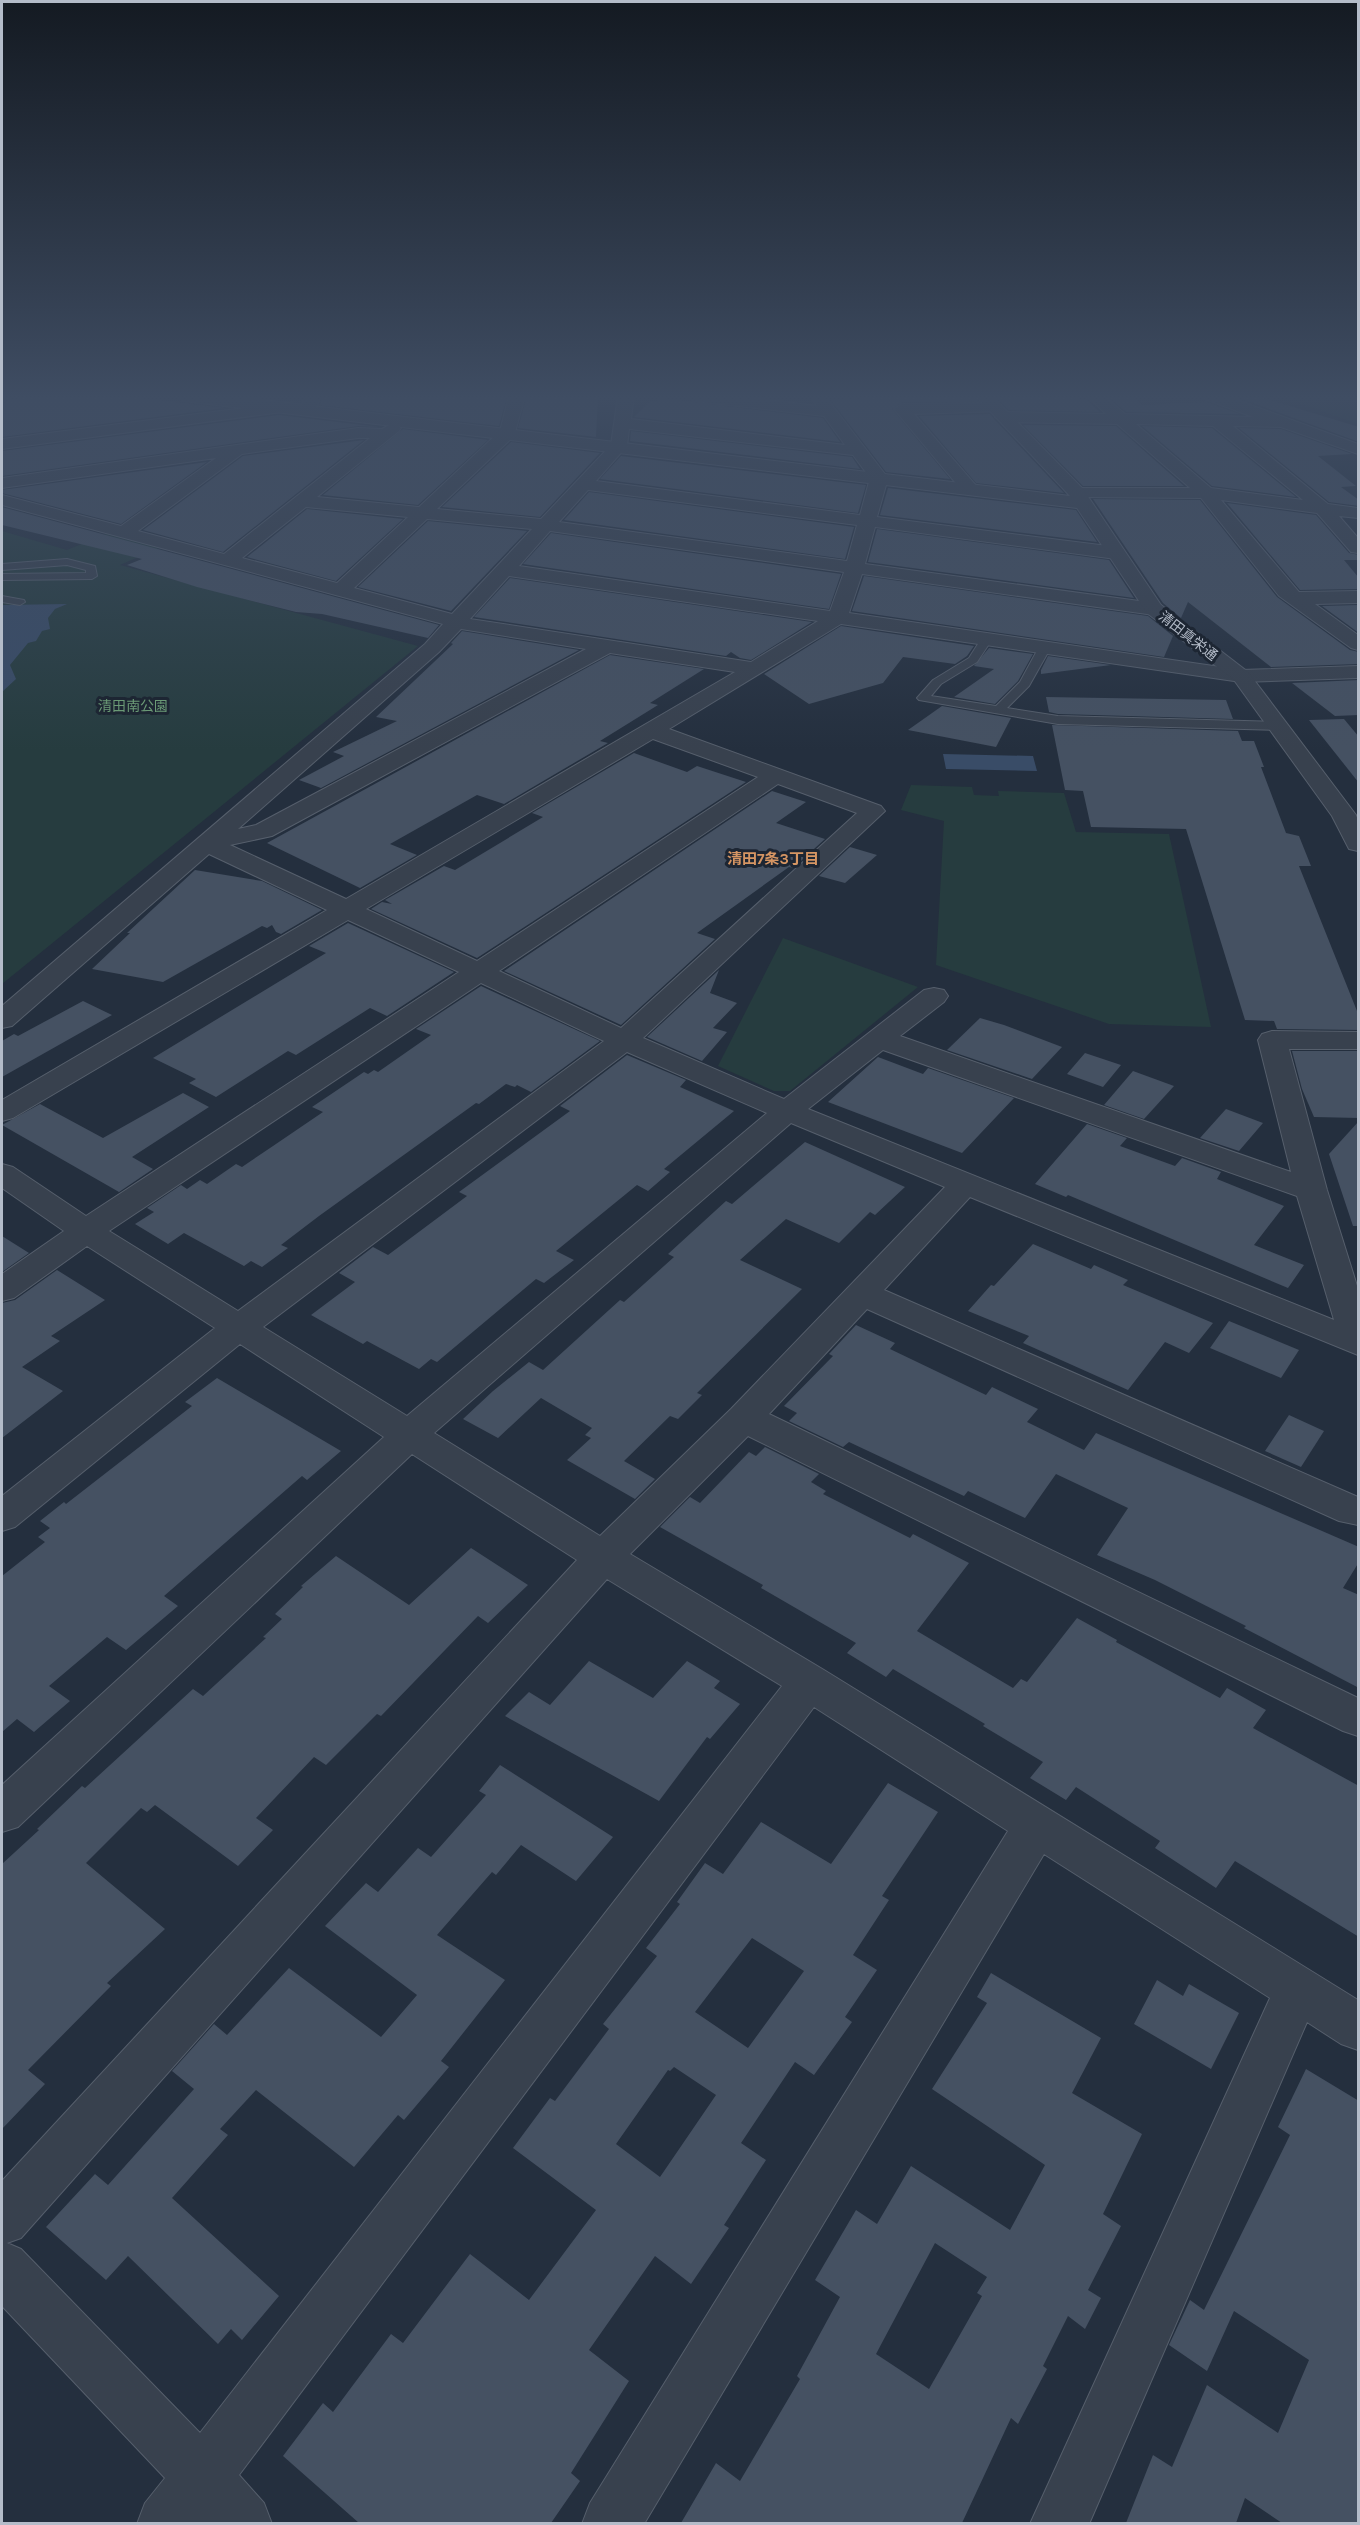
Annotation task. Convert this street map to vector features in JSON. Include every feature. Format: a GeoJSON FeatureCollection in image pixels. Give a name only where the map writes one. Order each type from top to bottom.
{"type":"FeatureCollection","features":[{"type":"Feature","properties":{"kind":"street"},"geometry":{"type":"LineString","coordinates":[[55,514],[474,626],[755,669]]}},
{"type":"Feature","properties":{"kind":"street"},"geometry":{"type":"LineString","coordinates":[[124,532],[149,514]]}},
{"type":"Feature","properties":{"kind":"street"},"geometry":{"type":"LineString","coordinates":[[228,560],[286,514]]}},
{"type":"Feature","properties":{"kind":"street"},"geometry":{"type":"LineString","coordinates":[[341,590],[423,514],[544,525],[1154,609]]}},
{"type":"Feature","properties":{"kind":"street"},"geometry":{"type":"LineString","coordinates":[[2,1020],[432,648],[555,514]]}},
{"type":"Feature","properties":{"kind":"street"},"geometry":{"type":"LineString","coordinates":[[820,514],[1116,553]]}},
{"type":"Feature","properties":{"kind":"street"},"geometry":{"type":"LineString","coordinates":[[2,1112],[755,669],[838,617],[870,514]]}},
{"type":"Feature","properties":{"kind":"street","name":"清田真栄通"},"geometry":{"type":"LineString","coordinates":[[1090,514],[1154,609],[1241,676],[1355,830]]}},
{"type":"Feature","properties":{"kind":"street"},"geometry":{"type":"LineString","coordinates":[[1223,514],[1286,592],[1359,644]]}},
{"type":"Feature","properties":{"kind":"street"},"geometry":{"type":"LineString","coordinates":[[1327,514],[1359,548]]}},
{"type":"Feature","properties":{"kind":"street"},"geometry":{"type":"LineString","coordinates":[[503,569],[1241,676],[1359,672]]}},
{"type":"Feature","properties":{"kind":"street"},"geometry":{"type":"LineString","coordinates":[[1293,598],[1359,597]]}},
{"type":"Feature","properties":{"kind":"street"},"geometry":{"type":"LineString","coordinates":[[206,843],[263,831],[608,646]]}},
{"type":"Feature","properties":{"kind":"street"},"geometry":{"type":"LineString","coordinates":[[2,1517],[238,1327],[624,1040],[873,811],[650,730]]}},
{"type":"Feature","properties":{"kind":"street"},"geometry":{"type":"LineString","coordinates":[[2,1290],[86,1231],[775,776]]}},
{"type":"Feature","properties":{"kind":"street"},"geometry":{"type":"LineString","coordinates":[[206,843],[624,1040],[787,1111],[1359,1342]]}},
{"type":"Feature","properties":{"kind":"street"},"geometry":{"type":"LineString","coordinates":[[2,1813],[409,1435],[787,1111],[934,996]]}},
{"type":"Feature","properties":{"kind":"street"},"geometry":{"type":"LineString","coordinates":[[878,1038],[1311,1190]]}},
{"type":"Feature","properties":{"kind":"street"},"geometry":{"type":"LineString","coordinates":[[1359,1040],[1272,1040],[1311,1190],[1359,1342]]}},
{"type":"Feature","properties":{"kind":"street"},"geometry":{"type":"LineString","coordinates":[[2,1174],[86,1231],[603,1557],[809,1682],[1359,2027]]}},
{"type":"Feature","properties":{"kind":"street"},"geometry":{"type":"LineString","coordinates":[[2,2219],[603,1557],[744,1418],[965,1184]]}},
{"type":"Feature","properties":{"kind":"street"},"geometry":{"type":"LineString","coordinates":[[862,1293],[1352,1511],[1359,1511]]}},
{"type":"Feature","properties":{"kind":"street"},"geometry":{"type":"LineString","coordinates":[[744,1418],[1359,1718]]}},
{"type":"Feature","properties":{"kind":"street"},"geometry":{"type":"LineString","coordinates":[[166,2523],[809,1682]]}},
{"type":"Feature","properties":{"kind":"street"},"geometry":{"type":"LineString","coordinates":[[611,2523],[1036,1826]]}},
{"type":"Feature","properties":{"kind":"street"},"geometry":{"type":"LineString","coordinates":[[1059,2523],[1298,1989]]}},
{"type":"Feature","properties":{"kind":"street"},"geometry":{"type":"LineString","coordinates":[[2,2268],[202,2476],[243,2523]]}},
{"type":"Feature","properties":{"kind":"lane"},"geometry":{"type":"LineString","coordinates":[[2,567],[67,562],[91,568],[92,576],[2,577]]}},
{"type":"Feature","properties":{"kind":"lane"},"geometry":{"type":"LineString","coordinates":[[2,599],[20,602]]}},
{"type":"Feature","properties":{"kind":"lane"},"geometry":{"type":"LineString","coordinates":[[987,638],[973,660],[937,682],[923,698],[1058,720],[1278,726]]}},
{"type":"Feature","properties":{"kind":"lane"},"geometry":{"type":"LineString","coordinates":[[998,711],[1025,684],[1045,647]]}},
{"type":"Feature","properties":{"kind":"green space","name":"清田南公園"},"geometry":{"type":"Polygon","coordinates":[[[2,531],[67,550],[106,534],[159,548],[120,565],[418,646],[2,984],[2,531]]]}},
{"type":"Feature","properties":{"kind":"green space"},"geometry":{"type":"Polygon","coordinates":[[[911,785],[972,787],[974,795],[999,796],[998,791],[1064,793],[1076,832],[1169,834],[1211,1027],[1109,1024],[936,965],[944,821],[901,810],[911,785]]]}},
{"type":"Feature","properties":{"kind":"green space"},"geometry":{"type":"Polygon","coordinates":[[[783,938],[918,987],[790,1091],[774,1091],[718,1066],[783,938]]]}},
{"type":"Feature","properties":{"kind":"water"},"geometry":{"type":"Polygon","coordinates":[[[67,604],[55,609],[48,618],[50,629],[42,631],[36,641],[28,643],[10,665],[16,679],[2,692],[3,605],[67,604]]]}},
{"type":"Feature","properties":{"kind":"water"},"geometry":{"type":"Polygon","coordinates":[[[943,754],[1033,756],[1037,771],[946,769],[943,754]]]}},
{"type":"Feature","properties":{"kind":"building"},"geometry":{"type":"Polygon","coordinates":[[[2,514],[27,514],[439,625],[428,638],[322,614],[296,612],[197,587],[127,565],[142,559],[2,525],[2,514]]]}},
{"type":"Feature","properties":{"kind":"building"},"geometry":{"type":"Polygon","coordinates":[[[82,514],[135,514],[121,524],[82,514]]]}},
{"type":"Feature","properties":{"kind":"building"},"geometry":{"type":"Polygon","coordinates":[[[165,514],[271,514],[223,552],[143,530],[165,514]]]}},
{"type":"Feature","properties":{"kind":"building"},"geometry":{"type":"Polygon","coordinates":[[[301,514],[353,514],[403,519],[336,581],[247,557],[301,514]]]}},
{"type":"Feature","properties":{"kind":"building"},"geometry":{"type":"Polygon","coordinates":[[[509,514],[543,514],[540,517],[509,514]]]}},
{"type":"Feature","properties":{"kind":"building"},"geometry":{"type":"Polygon","coordinates":[[[570,514],[754,514],[854,527],[845,559],[564,520],[570,514]]]}},
{"type":"Feature","properties":{"kind":"building"},"geometry":{"type":"Polygon","coordinates":[[[1079,514],[1097,542],[880,515],[1079,514]]]}},
{"type":"Feature","properties":{"kind":"building"},"geometry":{"type":"Polygon","coordinates":[[[1103,514],[1211,514],[1277,597],[1350,650],[1359,652],[1359,664],[1271,667],[1188,602],[1181,618],[1163,603],[1103,514]]]}},
{"type":"Feature","properties":{"kind":"building"},"geometry":{"type":"Polygon","coordinates":[[[1236,514],[1316,515],[1349,553],[1359,555],[1359,560],[1344,560],[1359,578],[1359,589],[1300,590],[1236,514]]]}},
{"type":"Feature","properties":{"kind":"building"},"geometry":{"type":"Polygon","coordinates":[[[428,521],[527,531],[451,611],[358,587],[428,521]]]}},
{"type":"Feature","properties":{"kind":"building"},"geometry":{"type":"Polygon","coordinates":[[[877,529],[1109,560],[1134,598],[868,562],[877,529]]]}},
{"type":"Feature","properties":{"kind":"building"},"geometry":{"type":"Polygon","coordinates":[[[551,533],[841,574],[829,609],[523,564],[551,533]]]}},
{"type":"Feature","properties":{"kind":"building"},"geometry":{"type":"Polygon","coordinates":[[[864,576],[1148,616],[1173,636],[1164,657],[852,611],[864,576]]]}},
{"type":"Feature","properties":{"kind":"building"},"geometry":{"type":"Polygon","coordinates":[[[510,578],[812,622],[751,660],[740,658],[731,652],[726,656],[474,617],[510,578]]]}},
{"type":"Feature","properties":{"kind":"building"},"geometry":{"type":"Polygon","coordinates":[[[1358,605],[1359,633],[1322,606],[1358,605]]]}},
{"type":"Feature","properties":{"kind":"building"},"geometry":{"type":"Polygon","coordinates":[[[841,626],[974,646],[967,656],[955,664],[903,657],[883,683],[809,704],[764,674],[841,626]]]}},
{"type":"Feature","properties":{"kind":"building"},"geometry":{"type":"Polygon","coordinates":[[[462,631],[579,650],[321,788],[299,780],[344,756],[333,752],[397,721],[376,717],[453,644],[451,643],[462,631]]]}},
{"type":"Feature","properties":{"kind":"building"},"geometry":{"type":"Polygon","coordinates":[[[989,648],[1033,654],[1018,681],[995,704],[954,697],[994,669],[974,666],[989,648]]]}},
{"type":"Feature","properties":{"kind":"building"},"geometry":{"type":"Polygon","coordinates":[[[610,655],[704,669],[650,703],[658,705],[600,741],[608,743],[504,804],[477,795],[390,844],[417,855],[360,888],[267,843],[610,655]]]}},
{"type":"Feature","properties":{"kind":"building"},"geometry":{"type":"Polygon","coordinates":[[[1048,656],[1111,665],[1041,674],[1048,656]]]}},
{"type":"Feature","properties":{"kind":"building"},"geometry":{"type":"Polygon","coordinates":[[[1359,680],[1359,715],[1335,716],[1292,683],[1359,680]]]}},
{"type":"Feature","properties":{"kind":"building"},"geometry":{"type":"Polygon","coordinates":[[[1046,697],[1226,700],[1233,719],[1058,714],[1049,712],[1046,697]]]}},
{"type":"Feature","properties":{"kind":"building"},"geometry":{"type":"Polygon","coordinates":[[[942,706],[1011,718],[996,747],[908,730],[942,706]]]}},
{"type":"Feature","properties":{"kind":"building"},"geometry":{"type":"Polygon","coordinates":[[[1344,719],[1359,737],[1359,783],[1309,720],[1344,719]]]}},
{"type":"Feature","properties":{"kind":"building"},"geometry":{"type":"Polygon","coordinates":[[[1052,725],[1238,731],[1242,741],[1254,741],[1264,767],[1261,767],[1286,833],[1299,836],[1311,866],[1299,866],[1359,1016],[1359,1030],[1277,1029],[1274,1021],[1245,1020],[1186,829],[1091,827],[1083,791],[1065,790],[1052,725]]]}},
{"type":"Feature","properties":{"kind":"building"},"geometry":{"type":"Polygon","coordinates":[[[634,753],[687,772],[697,766],[746,782],[477,958],[371,909],[382,902],[392,904],[385,900],[444,866],[455,870],[543,817],[532,813],[634,753]]]}},
{"type":"Feature","properties":{"kind":"building"},"geometry":{"type":"Polygon","coordinates":[[[772,791],[806,802],[776,823],[825,839],[793,868],[789,867],[697,933],[715,939],[621,1025],[504,971],[772,791]]]}},
{"type":"Feature","properties":{"kind":"building"},"geometry":{"type":"Polygon","coordinates":[[[850,847],[877,855],[845,883],[819,876],[850,847]]]}},
{"type":"Feature","properties":{"kind":"building"},"geometry":{"type":"Polygon","coordinates":[[[195,870],[262,881],[322,910],[281,934],[276,932],[272,925],[267,928],[262,926],[163,982],[92,969],[130,933],[127,933],[195,870]]]}},
{"type":"Feature","properties":{"kind":"building"},"geometry":{"type":"Polygon","coordinates":[[[348,923],[454,972],[387,1016],[370,1008],[296,1055],[288,1051],[216,1097],[189,1083],[196,1079],[153,1058],[326,953],[309,946],[348,923]]]}},
{"type":"Feature","properties":{"kind":"building"},"geometry":{"type":"Polygon","coordinates":[[[719,970],[710,993],[737,1003],[713,1028],[727,1032],[702,1061],[647,1037],[719,970]]]}},
{"type":"Feature","properties":{"kind":"building"},"geometry":{"type":"Polygon","coordinates":[[[481,986],[600,1041],[531,1092],[517,1085],[515,1087],[506,1084],[479,1104],[476,1103],[281,1245],[288,1248],[262,1267],[251,1261],[244,1266],[184,1233],[168,1244],[135,1224],[154,1212],[147,1208],[181,1185],[187,1189],[200,1180],[207,1184],[236,1164],[242,1167],[323,1112],[312,1107],[364,1072],[368,1074],[374,1070],[378,1072],[431,1035],[416,1029],[481,986]]]}},
{"type":"Feature","properties":{"kind":"building"},"geometry":{"type":"Polygon","coordinates":[[[83,1001],[112,1015],[2,1077],[2,1041],[14,1034],[18,1036],[83,1001]]]}},
{"type":"Feature","properties":{"kind":"building"},"geometry":{"type":"Polygon","coordinates":[[[980,1018],[1062,1047],[1032,1079],[947,1050],[980,1018]]]}},
{"type":"Feature","properties":{"kind":"building"},"geometry":{"type":"Polygon","coordinates":[[[1292,1051],[1359,1051],[1359,1118],[1314,1117],[1302,1089],[1292,1051]]]}},
{"type":"Feature","properties":{"kind":"building"},"geometry":{"type":"Polygon","coordinates":[[[1085,1053],[1121,1065],[1103,1087],[1067,1074],[1085,1053]]]}},
{"type":"Feature","properties":{"kind":"building"},"geometry":{"type":"Polygon","coordinates":[[[627,1055],[686,1080],[680,1087],[734,1111],[664,1169],[670,1172],[648,1191],[637,1185],[556,1251],[574,1260],[544,1283],[536,1279],[437,1362],[431,1359],[419,1369],[367,1341],[363,1344],[311,1315],[355,1282],[339,1273],[373,1247],[388,1255],[467,1196],[459,1192],[570,1111],[560,1106],[627,1055]]]}},
{"type":"Feature","properties":{"kind":"building"},"geometry":{"type":"Polygon","coordinates":[[[878,1057],[923,1074],[928,1068],[1014,1098],[962,1153],[828,1102],[878,1057]]]}},
{"type":"Feature","properties":{"kind":"building"},"geometry":{"type":"Polygon","coordinates":[[[1133,1071],[1174,1086],[1144,1119],[1104,1105],[1133,1071]]]}},
{"type":"Feature","properties":{"kind":"building"},"geometry":{"type":"Polygon","coordinates":[[[183,1093],[209,1107],[132,1157],[153,1169],[119,1192],[2,1125],[40,1104],[103,1138],[183,1093]]]}},
{"type":"Feature","properties":{"kind":"building"},"geometry":{"type":"Polygon","coordinates":[[[1226,1109],[1263,1123],[1239,1151],[1200,1138],[1226,1109]]]}},
{"type":"Feature","properties":{"kind":"building"},"geometry":{"type":"Polygon","coordinates":[[[1359,1121],[1359,1226],[1353,1226],[1329,1154],[1359,1121]]]}},
{"type":"Feature","properties":{"kind":"building"},"geometry":{"type":"Polygon","coordinates":[[[1087,1124],[1127,1138],[1120,1146],[1175,1166],[1182,1158],[1221,1172],[1217,1179],[1284,1206],[1254,1245],[1304,1265],[1288,1288],[1068,1195],[1066,1197],[1035,1184],[1087,1124]]]}},
{"type":"Feature","properties":{"kind":"building"},"geometry":{"type":"Polygon","coordinates":[[[805,1142],[905,1187],[875,1215],[870,1212],[839,1243],[786,1219],[740,1260],[802,1289],[697,1393],[702,1395],[678,1419],[670,1416],[624,1461],[655,1479],[635,1499],[567,1460],[591,1438],[585,1435],[592,1428],[541,1398],[498,1438],[463,1419],[529,1362],[543,1370],[620,1300],[624,1302],[674,1257],[668,1254],[726,1201],[732,1204],[805,1142]]]}},
{"type":"Feature","properties":{"kind":"building"},"geometry":{"type":"Polygon","coordinates":[[[2,1236],[29,1253],[2,1272],[2,1236]]]}},
{"type":"Feature","properties":{"kind":"building"},"geometry":{"type":"Polygon","coordinates":[[[1033,1244],[1091,1269],[1094,1265],[1128,1280],[1123,1285],[1213,1323],[1189,1353],[1165,1342],[1128,1390],[1023,1343],[1029,1336],[968,1311],[1033,1244]]]}},
{"type":"Feature","properties":{"kind":"building"},"geometry":{"type":"Polygon","coordinates":[[[57,1270],[105,1300],[51,1336],[60,1341],[22,1367],[63,1391],[2,1438],[2,1303],[15,1300],[57,1270]]]}},
{"type":"Feature","properties":{"kind":"building"},"geometry":{"type":"Polygon","coordinates":[[[1229,1321],[1299,1350],[1281,1378],[1210,1348],[1229,1321]]]}},
{"type":"Feature","properties":{"kind":"building"},"geometry":{"type":"Polygon","coordinates":[[[856,1325],[895,1343],[890,1349],[986,1395],[992,1387],[1038,1409],[1027,1422],[1084,1450],[1096,1433],[1359,1547],[1359,1562],[1343,1588],[1359,1595],[1359,1688],[1244,1628],[1246,1626],[1155,1580],[1097,1555],[1128,1508],[1056,1474],[1025,1518],[968,1491],[964,1496],[849,1442],[843,1447],[789,1421],[797,1413],[784,1406],[833,1356],[829,1354],[856,1325]]]}},
{"type":"Feature","properties":{"kind":"building"},"geometry":{"type":"Polygon","coordinates":[[[217,1378],[341,1451],[307,1480],[302,1476],[164,1596],[178,1606],[126,1650],[107,1637],[49,1686],[70,1701],[34,1732],[17,1719],[2,1732],[2,1576],[45,1542],[38,1537],[50,1528],[40,1521],[64,1502],[66,1504],[192,1406],[185,1402],[217,1378]]]}},
{"type":"Feature","properties":{"kind":"building"},"geometry":{"type":"Polygon","coordinates":[[[1289,1415],[1324,1431],[1301,1467],[1265,1451],[1289,1415]]]}},
{"type":"Feature","properties":{"kind":"building"},"geometry":{"type":"Polygon","coordinates":[[[765,1447],[819,1474],[811,1482],[826,1491],[823,1494],[910,1538],[913,1534],[969,1563],[917,1631],[1013,1688],[1021,1679],[1027,1682],[1077,1618],[1117,1640],[1116,1642],[1220,1698],[1227,1688],[1266,1710],[1253,1728],[1359,1786],[1359,1937],[1235,1861],[1216,1888],[1155,1848],[1160,1841],[1076,1787],[1066,1800],[1030,1778],[1043,1762],[983,1726],[985,1724],[893,1669],[886,1677],[847,1653],[856,1643],[761,1588],[763,1585],[660,1527],[690,1497],[700,1503],[749,1452],[756,1456],[765,1447]]]}},
{"type":"Feature","properties":{"kind":"building"},"geometry":{"type":"Polygon","coordinates":[[[471,1548],[528,1585],[488,1623],[478,1616],[381,1716],[377,1714],[326,1765],[314,1757],[256,1818],[273,1830],[238,1866],[155,1805],[147,1812],[141,1808],[86,1863],[165,1929],[107,1983],[111,1986],[28,2070],[45,2084],[2,2129],[2,1864],[82,1786],[85,1788],[193,1689],[203,1696],[266,1638],[263,1637],[282,1619],[275,1614],[303,1587],[301,1586],[336,1556],[409,1605],[471,1548]]]}},
{"type":"Feature","properties":{"kind":"building"},"geometry":{"type":"Polygon","coordinates":[[[589,1661],[653,1698],[687,1661],[720,1681],[714,1688],[740,1704],[710,1739],[707,1737],[659,1801],[505,1716],[529,1692],[550,1705],[589,1661]]]}},
{"type":"Feature","properties":{"kind":"building"},"geometry":{"type":"Polygon","coordinates":[[[500,1765],[613,1837],[576,1881],[521,1845],[496,1875],[492,1872],[437,1935],[505,1980],[441,2061],[449,2067],[404,2120],[398,2115],[354,2167],[256,2090],[220,2129],[228,2135],[172,2198],[279,2296],[242,2340],[231,2329],[218,2344],[128,2256],[106,2280],[46,2227],[95,2174],[108,2185],[194,2089],[172,2071],[214,2024],[227,2035],[289,1968],[381,2037],[417,1995],[325,1926],[366,1883],[378,1892],[418,1848],[431,1857],[486,1795],[479,1791],[500,1765]]]}},
{"type":"Feature","properties":{"kind":"building"},"geometry":{"type":"Polygon","coordinates":[[[888,1783],[938,1812],[882,1896],[889,1900],[853,1955],[877,1970],[845,2017],[852,2022],[814,2075],[795,2062],[741,2143],[766,2160],[724,2225],[729,2228],[691,2284],[655,2256],[589,2350],[629,2381],[571,2473],[580,2481],[551,2523],[359,2523],[283,2456],[323,2403],[333,2412],[391,2334],[403,2343],[470,2254],[529,2300],[596,2210],[513,2148],[550,2098],[555,2101],[609,2029],[603,2024],[657,1956],[646,1948],[680,1904],[677,1902],[705,1863],[723,1874],[761,1822],[831,1864],[888,1783]],[[752,1938],[695,2012],[748,2048],[804,1971],[752,1938]],[[674,2067],[668,2070],[616,2144],[660,2177],[716,2095],[674,2067]]]}},
{"type":"Feature","properties":{"kind":"building"},"geometry":{"type":"Polygon","coordinates":[[[991,1973],[1101,2038],[1072,2093],[1142,2134],[1103,2214],[1121,2226],[1088,2290],[1101,2298],[1085,2329],[1068,2316],[1043,2366],[1047,2369],[1018,2424],[1011,2418],[962,2523],[681,2523],[716,2463],[740,2481],[800,2379],[797,2376],[840,2297],[815,2280],[856,2210],[877,2224],[911,2166],[1010,2230],[1045,2165],[932,2089],[987,2003],[977,1997],[991,1973]],[[935,2243],[876,2354],[929,2389],[982,2296],[977,2293],[987,2277],[935,2243]]]}},
{"type":"Feature","properties":{"kind":"building"},"geometry":{"type":"Polygon","coordinates":[[[1157,1980],[1183,1996],[1189,1984],[1239,2013],[1211,2069],[1134,2024],[1157,1980]]]}},
{"type":"Feature","properties":{"kind":"building"},"geometry":{"type":"Polygon","coordinates":[[[1306,2069],[1359,2101],[1359,2523],[1282,2523],[1245,2498],[1236,2523],[1126,2523],[1153,2455],[1172,2467],[1207,2385],[1278,2433],[1309,2360],[1234,2311],[1207,2371],[1169,2345],[1190,2300],[1204,2310],[1290,2135],[1278,2127],[1306,2069]]]}},
{"type":"Feature","properties":{"kind":"district","name":"清田7条3丁目"},"geometry":{"type":"Point","coordinates":[773,859]}}]}
